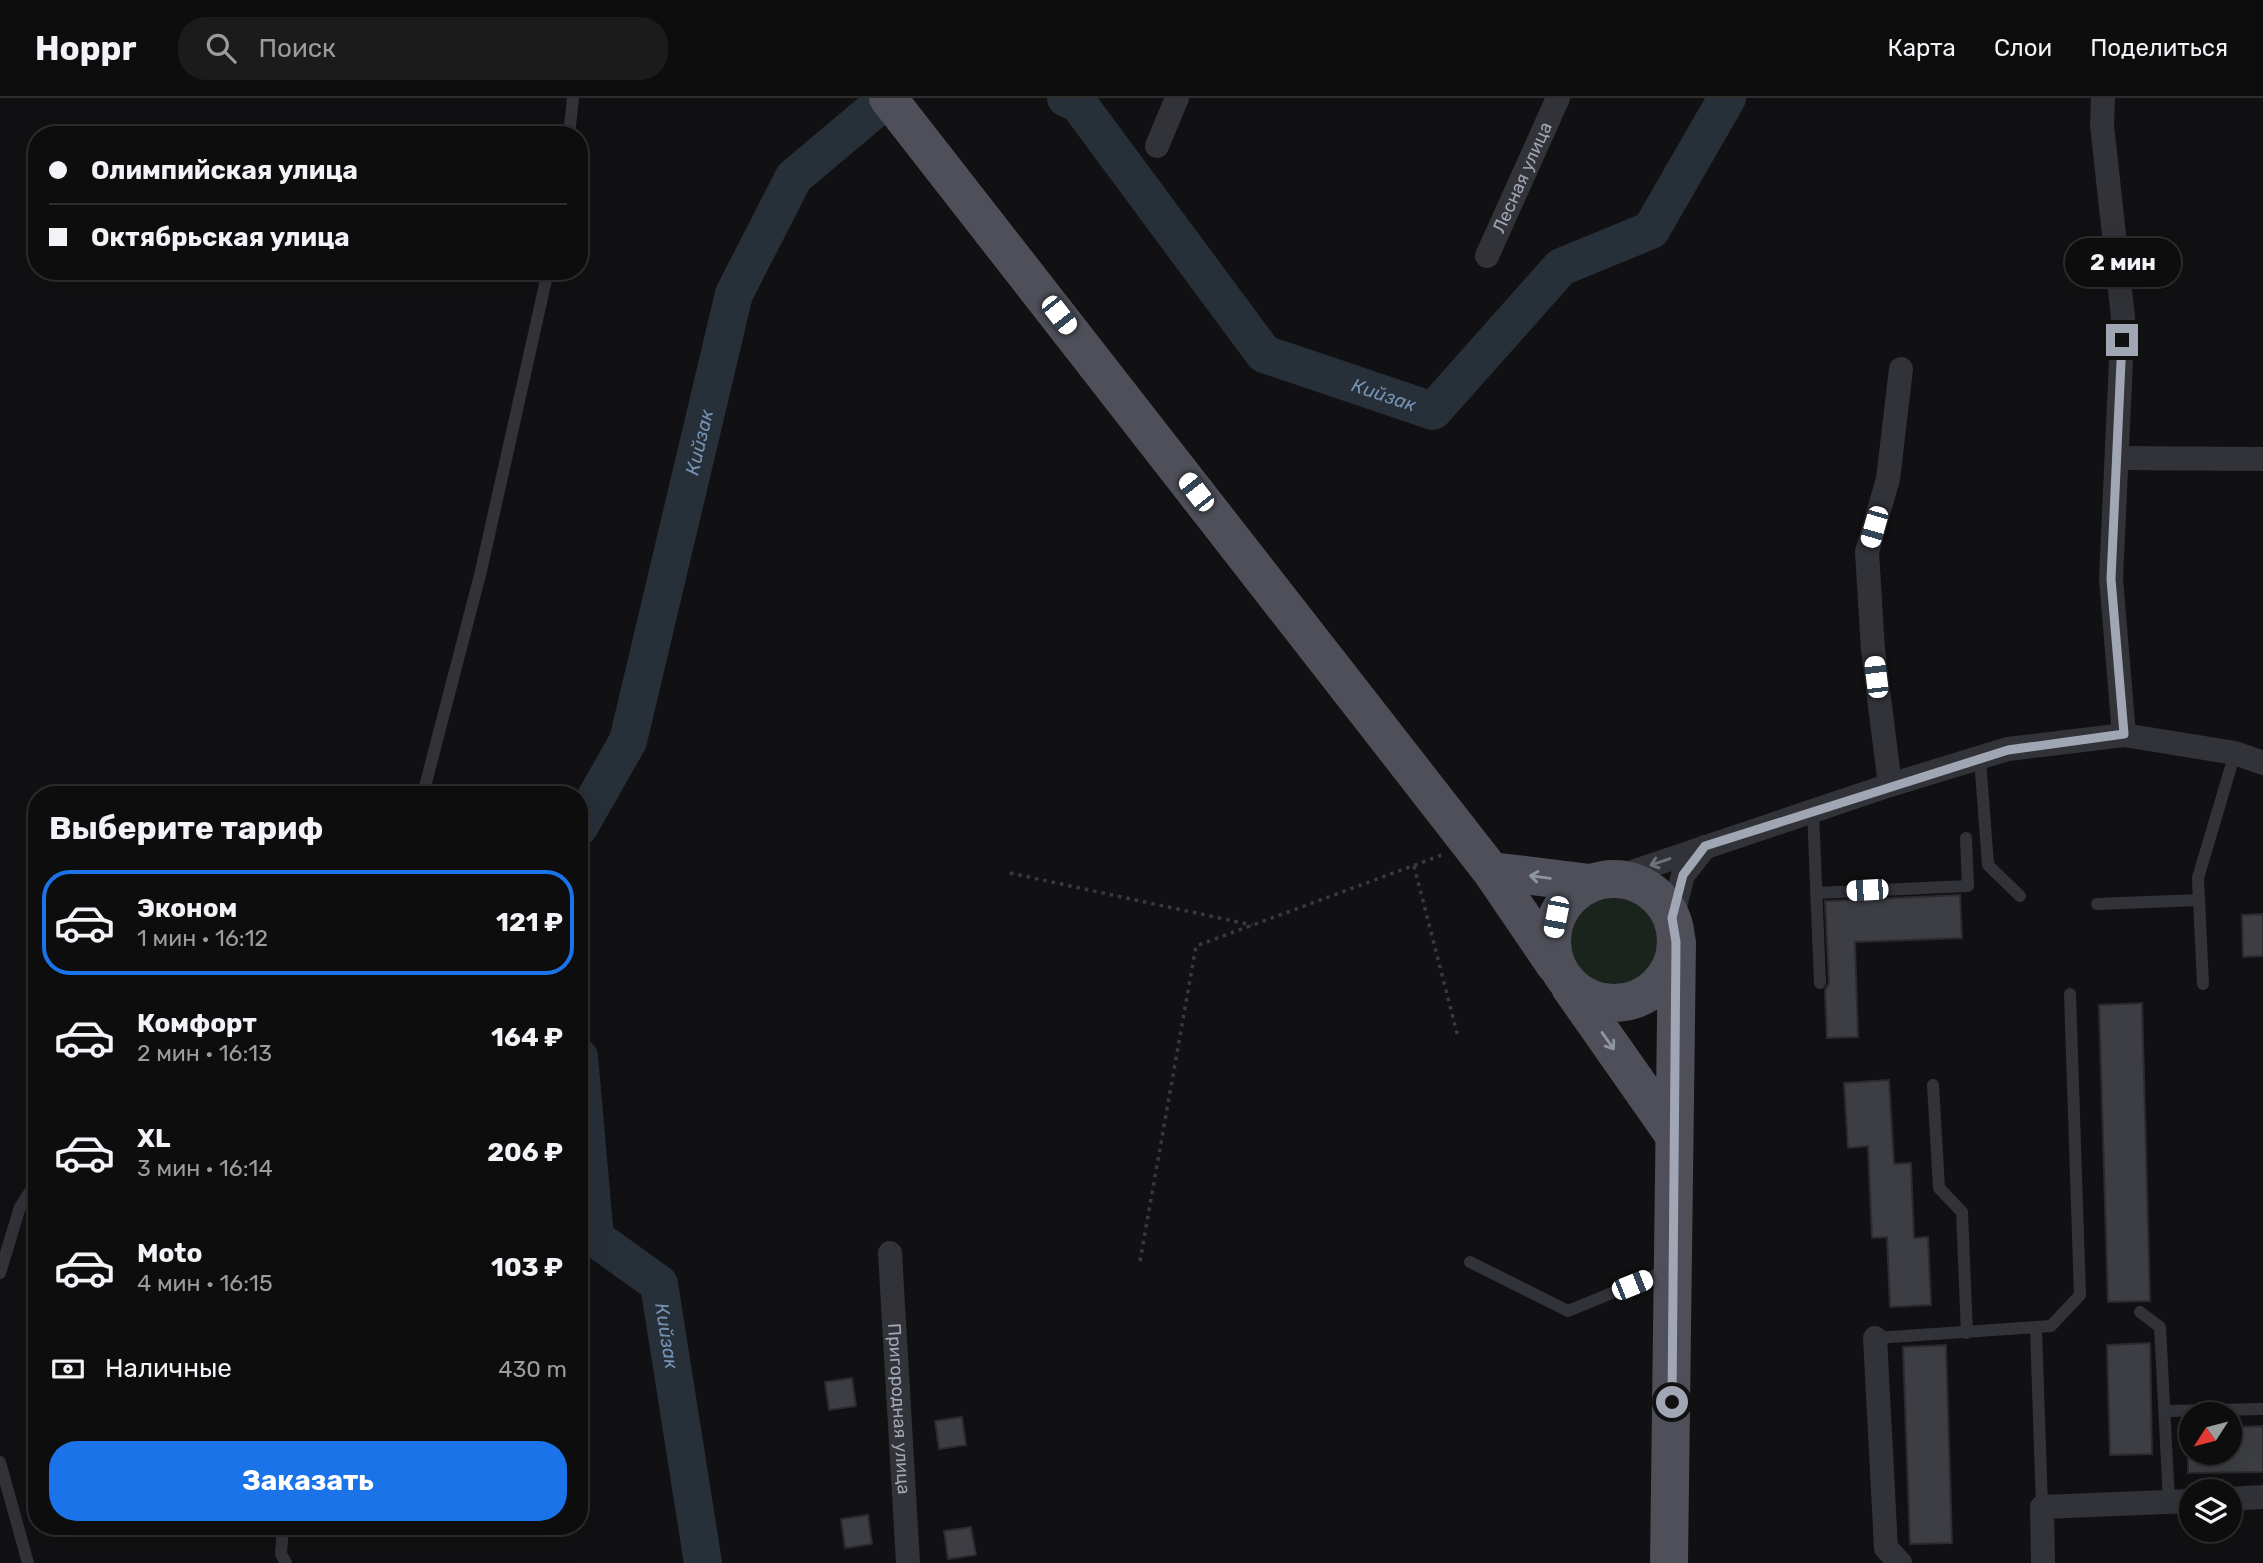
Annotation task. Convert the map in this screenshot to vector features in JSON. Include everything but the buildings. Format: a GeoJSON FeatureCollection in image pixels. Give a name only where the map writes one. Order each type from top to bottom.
{"type":"FeatureCollection","features":[{"type":"Feature","properties":{"kind":"main road"},"geometry":{"type":"LineString","coordinates":[[888,98],[1481,858],[1673,1134]]}},
{"type":"Feature","properties":{"kind":"main road"},"geometry":{"type":"LineString","coordinates":[[1481,858],[1602,881],[1638,883],[1658,897],[1674,930],[1675,1268],[1669,1563]]}},
{"type":"Feature","properties":{"kind":"main road"},"geometry":{"type":"LineString","coordinates":[[1602,881],[1569,897],[1556,917],[1551,941],[1562,975],[1589,999],[1613,1004],[1637,1000],[1658,986],[1672,966],[1674,930]]}},
{"type":"Feature","properties":{"kind":"street"},"geometry":{"type":"LineString","coordinates":[[1157,146],[1177,98]]}},
{"type":"Feature","properties":{"kind":"street","name":"Лесная улица"},"geometry":{"type":"LineString","coordinates":[[1487,257],[1558,98]]}},
{"type":"Feature","properties":{"kind":"street"},"geometry":{"type":"LineString","coordinates":[[2103,98],[2102,125],[2123,317],[2111,579],[2124,734]]}},
{"type":"Feature","properties":{"kind":"street"},"geometry":{"type":"LineString","coordinates":[[1890,785],[1873,650],[1867,552],[1888,479],[1901,369]]}},
{"type":"Feature","properties":{"kind":"street"},"geometry":{"type":"LineString","coordinates":[[2117,458],[2263,459]]}},
{"type":"Feature","properties":{"kind":"street"},"geometry":{"type":"LineString","coordinates":[[1602,881],[1890,785],[2008,750],[2124,734],[2235,752],[2263,763]]}},
{"type":"Feature","properties":{"kind":"street"},"geometry":{"type":"LineString","coordinates":[[1674,930],[1683,875],[1705,846]]}},
{"type":"Feature","properties":{"kind":"street","name":"Пригородная улица"},"geometry":{"type":"LineString","coordinates":[[890,1253],[908,1563]]}},
{"type":"Feature","properties":{"kind":"street"},"geometry":{"type":"LineString","coordinates":[[1875,1338],[1886,1548],[1900,1563]]}},
{"type":"Feature","properties":{"kind":"street"},"geometry":{"type":"LineString","coordinates":[[2242,1498],[2263,1497]]}},
{"type":"Feature","properties":{"kind":"street"},"geometry":{"type":"LineString","coordinates":[[2043,1563],[2042,1507],[2179,1501]]}},
{"type":"Feature","properties":{"kind":"lane"},"geometry":{"type":"LineString","coordinates":[[570,126],[573,98]]}},
{"type":"Feature","properties":{"kind":"lane"},"geometry":{"type":"LineString","coordinates":[[425,786],[481,571],[546,280]]}},
{"type":"Feature","properties":{"kind":"lane"},"geometry":{"type":"LineString","coordinates":[[2203,984],[2198,878],[2235,752]]}},
{"type":"Feature","properties":{"kind":"lane"},"geometry":{"type":"LineString","coordinates":[[1980,758],[1989,865],[2020,896]]}},
{"type":"Feature","properties":{"kind":"lane"},"geometry":{"type":"LineString","coordinates":[[1813,811],[1820,983]]}},
{"type":"Feature","properties":{"kind":"lane"},"geometry":{"type":"LineString","coordinates":[[1816,892],[1968,886],[1966,838]]}},
{"type":"Feature","properties":{"kind":"lane"},"geometry":{"type":"LineString","coordinates":[[2097,904],[2199,900]]}},
{"type":"Feature","properties":{"kind":"lane"},"geometry":{"type":"LineString","coordinates":[[1875,1338],[2051,1326],[2080,1295],[2070,994]]}},
{"type":"Feature","properties":{"kind":"lane"},"geometry":{"type":"LineString","coordinates":[[1933,1085],[1939,1188],[1962,1212],[1967,1333]]}},
{"type":"Feature","properties":{"kind":"lane"},"geometry":{"type":"LineString","coordinates":[[0,1273],[20,1207],[28,1195]]}},
{"type":"Feature","properties":{"kind":"lane"},"geometry":{"type":"LineString","coordinates":[[1470,1262],[1568,1311],[1675,1268]]}},
{"type":"Feature","properties":{"kind":"lane"},"geometry":{"type":"LineString","coordinates":[[2140,1312],[2160,1327],[2165,1411],[2179,1495]]}},
{"type":"Feature","properties":{"kind":"lane"},"geometry":{"type":"LineString","coordinates":[[2036,1329],[2042,1507]]}},
{"type":"Feature","properties":{"kind":"lane"},"geometry":{"type":"LineString","coordinates":[[2165,1411],[2263,1409]]}},
{"type":"Feature","properties":{"kind":"lane"},"geometry":{"type":"LineString","coordinates":[[0,1462],[28,1563]]}},
{"type":"Feature","properties":{"kind":"lane"},"geometry":{"type":"LineString","coordinates":[[282,1535],[281,1554],[286,1563]]}},
{"type":"Feature","properties":{"kind":"path"},"geometry":{"type":"LineString","coordinates":[[1140,1261],[1196,946],[1414,866],[1481,858]]}},
{"type":"Feature","properties":{"kind":"path"},"geometry":{"type":"LineString","coordinates":[[1414,866],[1458,1037]]}},
{"type":"Feature","properties":{"kind":"path"},"geometry":{"type":"LineString","coordinates":[[1010,873],[1254,925]]}},
{"type":"Feature","properties":{"kind":"shaded area"},"geometry":{"type":"Polygon","coordinates":[[[1615,898],[1633,901],[1648,911],[1658,926],[1661,944],[1658,962],[1648,977],[1633,987],[1615,990],[1597,987],[1582,977],[1572,962],[1569,944],[1572,926],[1582,911],[1597,901],[1615,898]]]}},
{"type":"Feature","properties":{"kind":"waterway","name":"Кийзак"},"geometry":{"type":"LineString","coordinates":[[588,811],[628,741],[734,294],[794,177],[888,98]]}},
{"type":"Feature","properties":{"kind":"waterway","name":"Кийзак"},"geometry":{"type":"LineString","coordinates":[[1066,98],[1078,103],[1264,354],[1433,411],[1561,267],[1651,230],[1727,98]]}},
{"type":"Feature","properties":{"kind":"waterway","name":"Кийзак"},"geometry":{"type":"LineString","coordinates":[[588,1159],[595,1238],[659,1284],[703,1563]]}},
{"type":"Feature","properties":{"kind":"route"},"geometry":{"type":"LineString","coordinates":[[1672,1402],[1676,942],[1672,918],[1683,875],[1705,846],[1890,785],[2008,750],[2124,734],[2111,579],[2122,340]]}}]}
